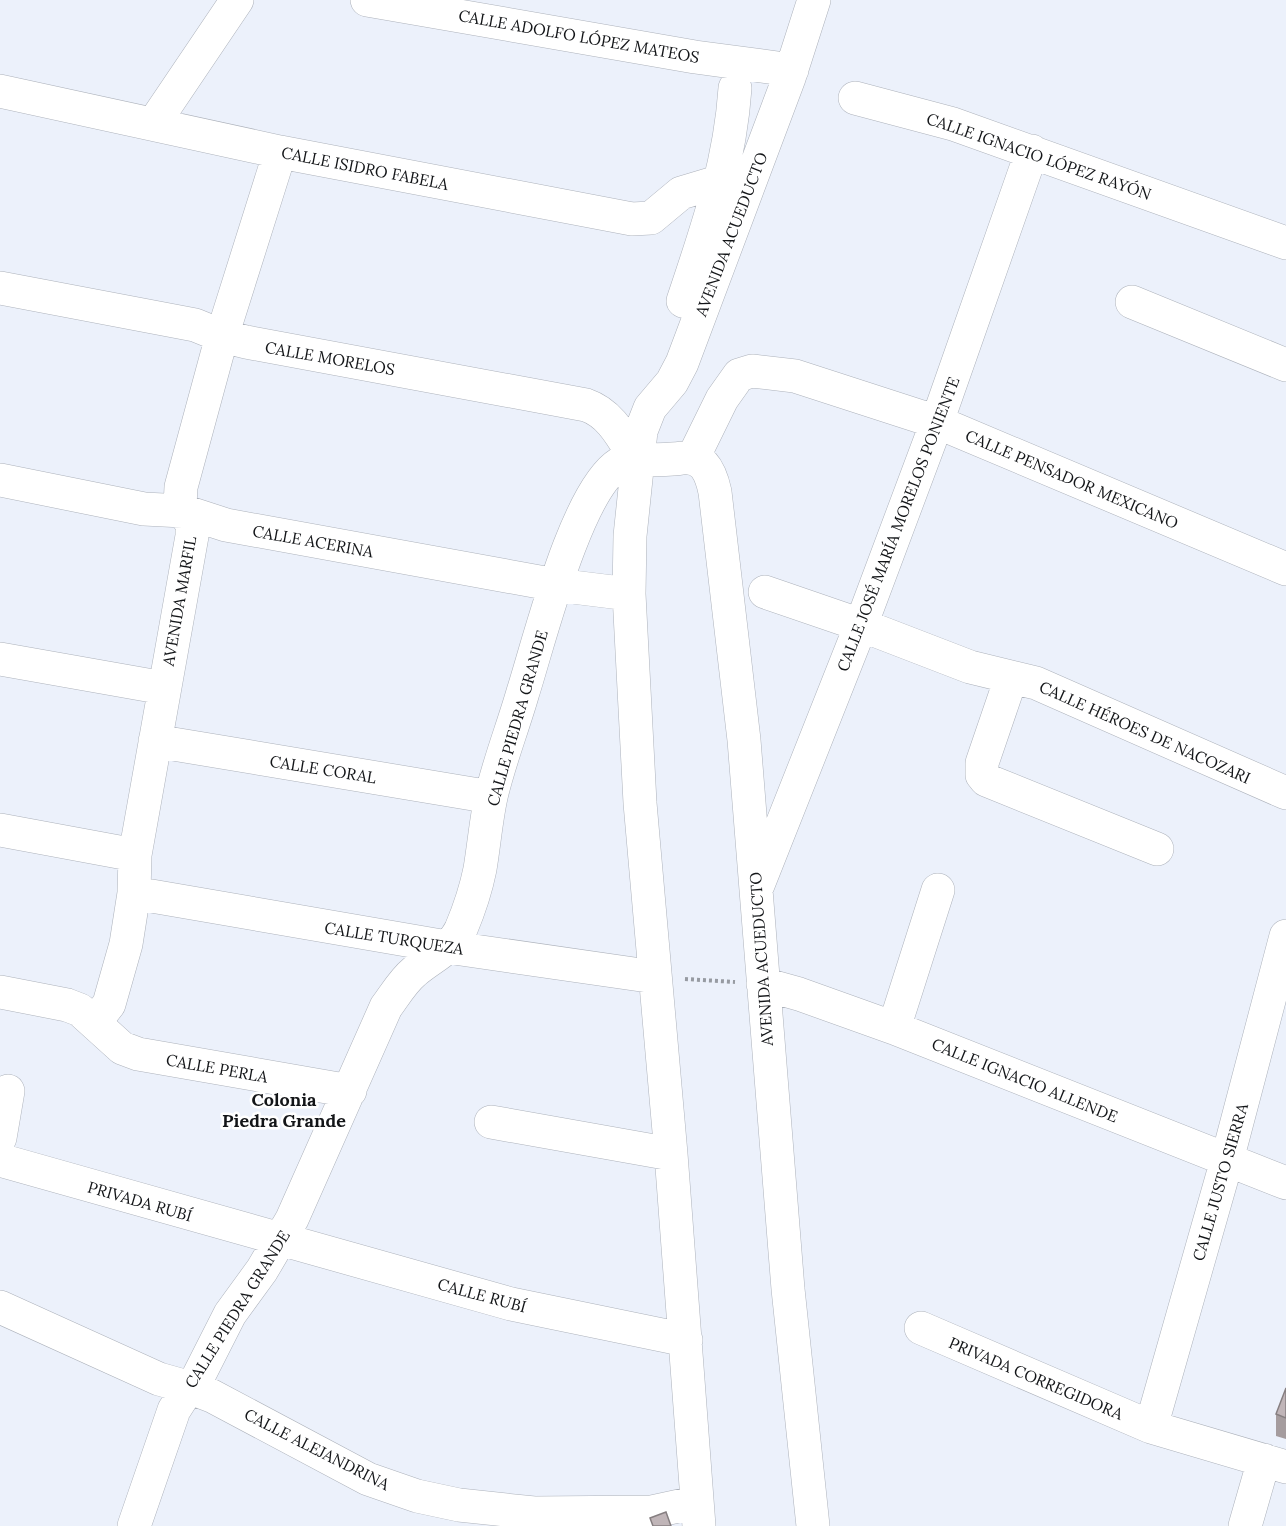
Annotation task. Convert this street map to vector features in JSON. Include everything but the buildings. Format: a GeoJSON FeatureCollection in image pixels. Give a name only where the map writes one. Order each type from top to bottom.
{"type":"FeatureCollection","features":[{"type":"Feature","properties":{"kind":"street"},"geometry":{"type":"LineString","coordinates":[[154,123],[237,0]]}},
{"type":"Feature","properties":{"kind":"street","name":"CALLE ADOLFO LÓPEZ MATEOS"},"geometry":{"type":"LineString","coordinates":[[367,0],[695,57],[792,70]]}},
{"type":"Feature","properties":{"kind":"street","name":"AVENIDA ACUEDUCTO"},"geometry":{"type":"LineString","coordinates":[[698,1514],[671,1154],[640,803],[629,594],[630,536],[641,431],[650,408],[672,382],[682,363],[792,70],[814,0]]}},
{"type":"Feature","properties":{"kind":"street"},"geometry":{"type":"LineString","coordinates":[[650,408],[657,376],[705,236],[721,181],[732,125],[735,88]]}},
{"type":"Feature","properties":{"kind":"street","name":"CALLE ISIDRO FABELA"},"geometry":{"type":"LineString","coordinates":[[0,91],[280,152],[644,220],[657,214],[681,193],[721,181]]}},
{"type":"Feature","properties":{"kind":"street","name":"CALLE IGNACIO LÓPEZ RAYÓN"},"geometry":{"type":"LineString","coordinates":[[855,98],[953,124],[1286,243]]}},
{"type":"Feature","properties":{"kind":"street","name":"CALLE JOSÉ MARÍA MORELOS PONIENTE"},"geometry":{"type":"LineString","coordinates":[[755,893],[861,625],[937,422],[1032,151]]}},
{"type":"Feature","properties":{"kind":"street","name":"AVENIDA MARFIL"},"geometry":{"type":"LineString","coordinates":[[95,1022],[109,1004],[126,944],[134,893],[135,855],[192,537],[192,524],[179,501],[181,487],[222,336],[280,152]]}},
{"type":"Feature","properties":{"kind":"street","name":"CALLE MORELOS"},"geometry":{"type":"LineString","coordinates":[[0,288],[195,325],[222,336],[258,345],[586,405],[595,408],[608,418],[638,461]]}},
{"type":"Feature","properties":{"kind":"street"},"geometry":{"type":"LineString","coordinates":[[1132,302],[1286,365]]}},
{"type":"Feature","properties":{"kind":"street","name":"CALLE PENSADOR MEXICANO"},"geometry":{"type":"LineString","coordinates":[[693,458],[731,385],[740,375],[752,371],[795,376],[937,422],[1286,569]]}},
{"type":"Feature","properties":{"kind":"street"},"geometry":{"type":"LineString","coordinates":[[638,461],[693,458]]}},
{"type":"Feature","properties":{"kind":"street","name":"AVENIDA ACUEDUCTO"},"geometry":{"type":"LineString","coordinates":[[693,458],[702,461],[706,467],[712,478],[715,492],[744,740],[788,1288],[813,1526]]}},
{"type":"Feature","properties":{"kind":"street","name":"CALLE PIEDRA GRANDE"},"geometry":{"type":"LineString","coordinates":[[134,1526],[174,1410],[200,1374],[230,1314],[280,1241],[386,1007],[413,972],[447,947],[460,931],[475,888],[491,796],[571,542],[592,496],[605,477],[619,464],[638,461]]}},
{"type":"Feature","properties":{"kind":"street","name":"CALLE ACERINA"},"geometry":{"type":"LineString","coordinates":[[0,480],[144,509],[183,511],[225,525],[556,585],[629,594]]}},
{"type":"Feature","properties":{"kind":"street","name":"CALLE HÉROES DE NACOZARI"},"geometry":{"type":"LineString","coordinates":[[765,592],[861,625],[970,667],[1036,683],[1286,793]]}},
{"type":"Feature","properties":{"kind":"street"},"geometry":{"type":"LineString","coordinates":[[0,659],[164,688]]}},
{"type":"Feature","properties":{"kind":"street"},"geometry":{"type":"LineString","coordinates":[[1011,678],[982,763],[982,775],[986,780],[1157,849]]}},
{"type":"Feature","properties":{"kind":"street","name":"CALLE CORAL"},"geometry":{"type":"LineString","coordinates":[[155,741],[491,796]]}},
{"type":"Feature","properties":{"kind":"street"},"geometry":{"type":"LineString","coordinates":[[0,830],[135,855]]}},
{"type":"Feature","properties":{"kind":"street"},"geometry":{"type":"LineString","coordinates":[[894,1028],[938,890]]}},
{"type":"Feature","properties":{"kind":"street","name":"CALLE TURQUEZA"},"geometry":{"type":"LineString","coordinates":[[134,893],[447,947],[655,977]]}},
{"type":"Feature","properties":{"kind":"street","name":"CALLE JUSTO SIERRA"},"geometry":{"type":"LineString","coordinates":[[1151,1427],[1227,1160],[1286,936]]}},
{"type":"Feature","properties":{"kind":"street","name":"CALLE IGNACIO ALLENDE"},"geometry":{"type":"LineString","coordinates":[[762,984],[799,994],[894,1028],[1286,1183]]}},
{"type":"Feature","properties":{"kind":"street","name":"CALLE PERLA"},"geometry":{"type":"LineString","coordinates":[[0,992],[67,1005],[80,1010],[122,1048],[138,1054],[350,1090]]}},
{"type":"Feature","properties":{"kind":"street"},"geometry":{"type":"LineString","coordinates":[[0,1138],[8,1091]]}},
{"type":"Feature","properties":{"kind":"street"},"geometry":{"type":"LineString","coordinates":[[491,1122],[671,1154]]}},
{"type":"Feature","properties":{"kind":"street","name":"PRIVADA RUBÍ"},"geometry":{"type":"LineString","coordinates":[[0,1160],[280,1241]]}},
{"type":"Feature","properties":{"kind":"street","name":"CALLE RUBÍ"},"geometry":{"type":"LineString","coordinates":[[280,1241],[512,1304],[686,1340]]}},
{"type":"Feature","properties":{"kind":"street","name":"CALLE ALEJANDRINA"},"geometry":{"type":"LineString","coordinates":[[0,1307],[159,1379],[212,1396],[368,1479],[417,1496],[459,1505],[534,1513],[698,1514]]}},
{"type":"Feature","properties":{"kind":"street","name":"PRIVADA CORREGIDORA"},"geometry":{"type":"LineString","coordinates":[[921,1328],[1151,1427],[1275,1464]]}},
{"type":"Feature","properties":{"kind":"street"},"geometry":{"type":"LineString","coordinates":[[1245,1526],[1275,1464]]}},
{"type":"Feature","properties":{"kind":"path"},"geometry":{"type":"LineString","coordinates":[[655,977],[762,984]]}},
{"type":"Feature","properties":{"kind":"district","name":"Colonia Piedra Grande"},"geometry":{"type":"Point","coordinates":[284,1110]}}]}
